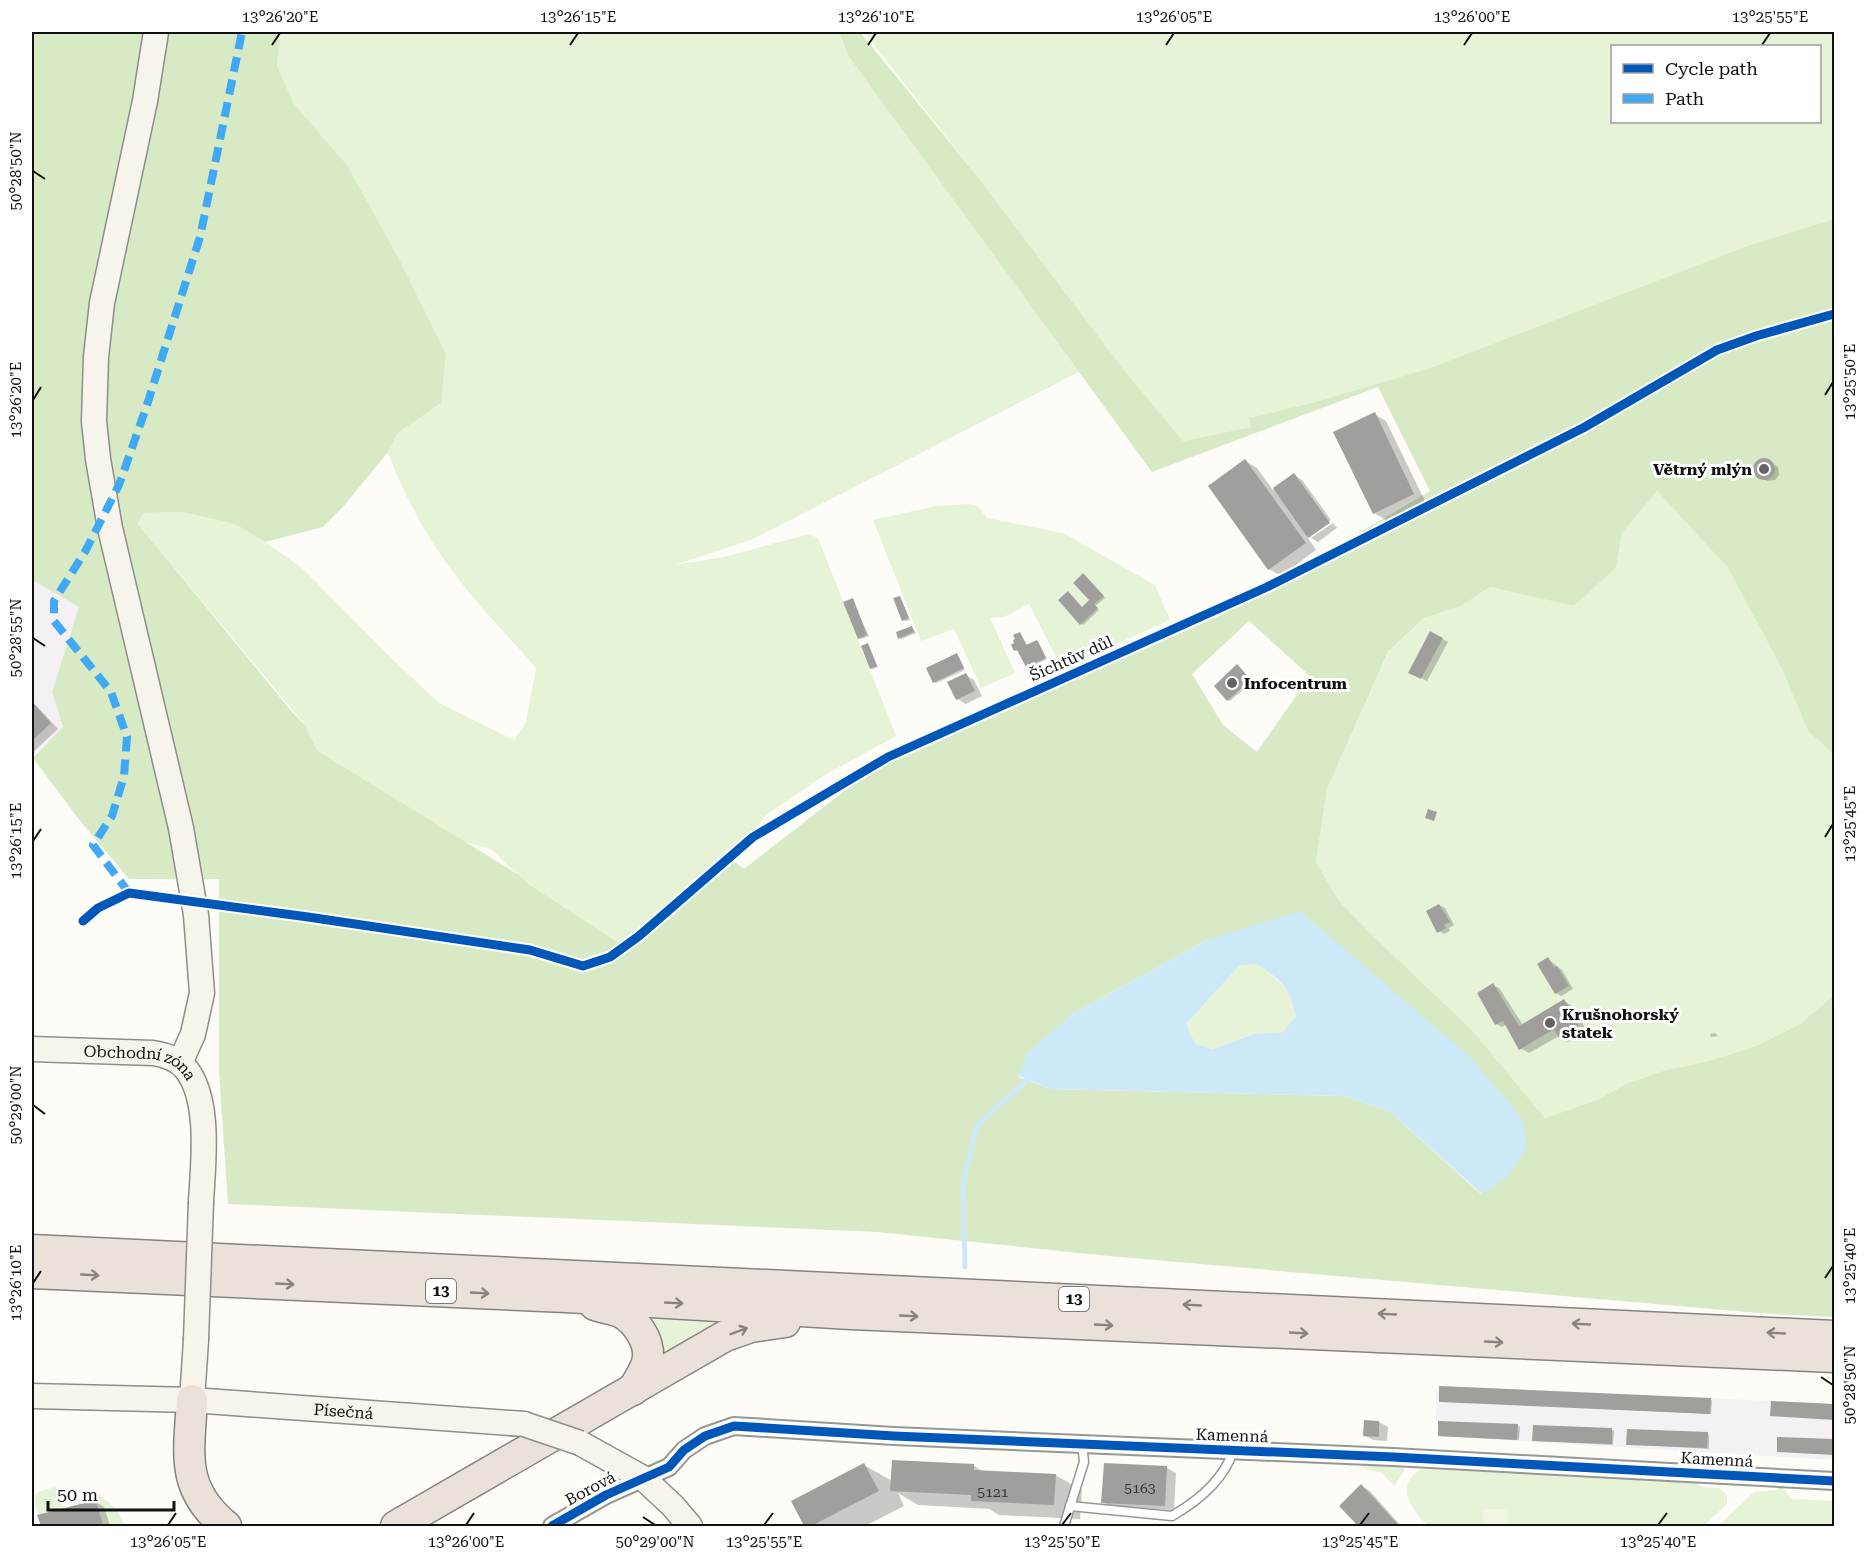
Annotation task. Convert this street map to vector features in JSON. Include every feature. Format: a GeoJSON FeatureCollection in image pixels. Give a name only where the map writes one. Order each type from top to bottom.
{"type":"FeatureCollection","features":[{"type":"Feature","properties":{"kind":"highway","name":"13"},"geometry":{"type":"LineString","coordinates":[[32,1250],[1834,1336]]}},
{"type":"Feature","properties":{"kind":"highway","name":"13"},"geometry":{"type":"LineString","coordinates":[[32,1273],[566,1297],[851,1314],[1834,1357]]}},
{"type":"Feature","properties":{"kind":"highway"},"geometry":{"type":"LineString","coordinates":[[566,1297],[622,1313],[639,1328],[648,1356],[643,1372],[633,1390]]}},
{"type":"Feature","properties":{"kind":"highway"},"geometry":{"type":"LineString","coordinates":[[396,1527],[725,1336],[751,1327],[851,1314]]}},
{"type":"Feature","properties":{"kind":"highway"},"geometry":{"type":"LineString","coordinates":[[192,1400],[188,1458],[190,1475],[203,1501],[226,1527]]}},
{"type":"Feature","properties":{"kind":"street"},"geometry":{"type":"LineString","coordinates":[[156,32],[145,101],[102,303],[96,357],[94,421],[102,490],[181,828],[196,915],[202,993],[200,1011],[193,1034],[180,1063]]}},
{"type":"Feature","properties":{"kind":"street","name":"Obchodní zóna"},"geometry":{"type":"LineString","coordinates":[[32,1049],[153,1053],[164,1055],[180,1063],[191,1076],[199,1098],[203,1135],[192,1400]]}},
{"type":"Feature","properties":{"kind":"street","name":"Písečná"},"geometry":{"type":"LineString","coordinates":[[32,1396],[192,1400],[524,1424],[580,1443],[643,1478]]}},
{"type":"Feature","properties":{"kind":"street","name":"Kamenná"},"geometry":{"type":"LineString","coordinates":[[643,1478],[669,1467],[684,1450],[705,1436],[734,1426],[894,1436],[1393,1456],[1834,1481]]}},
{"type":"Feature","properties":{"kind":"street"},"geometry":{"type":"LineString","coordinates":[[643,1478],[673,1506],[690,1527]]}},
{"type":"Feature","properties":{"kind":"street","name":"Borová"},"geometry":{"type":"LineString","coordinates":[[552,1527],[606,1495],[643,1478]]}},
{"type":"Feature","properties":{"kind":"lane"},"geometry":{"type":"LineString","coordinates":[[1064,1527],[1084,1462],[1082,1444]]}},
{"type":"Feature","properties":{"kind":"lane"},"geometry":{"type":"LineString","coordinates":[[1070,1506],[1172,1516],[1186,1508],[1217,1480],[1229,1462],[1233,1451]]}},
{"type":"Feature","properties":{"kind":"shaded area"},"geometry":{"type":"Polygon","coordinates":[[[32,580],[80,606],[52,691],[63,727],[32,759],[32,580]]]}},
{"type":"Feature","properties":{"kind":"shaded area"},"geometry":{"type":"Polygon","coordinates":[[[1439,1386],[1834,1404],[1834,1460],[1438,1436],[1436,1391],[1439,1391],[1439,1386]]]}},
{"type":"Feature","properties":{"kind":"green space"},"geometry":{"type":"Polygon","coordinates":[[[32,32],[280,32],[277,66],[294,104],[347,165],[400,261],[446,354],[441,403],[398,433],[388,452],[343,507],[323,527],[265,542],[235,524],[182,512],[143,513],[138,524],[305,725],[318,751],[519,875],[527,883],[622,945],[724,853],[744,869],[888,757],[1267,587],[1430,491],[1378,387],[1152,472],[849,57],[839,32],[860,32],[977,176],[1124,370],[1183,441],[1251,427],[1249,418],[1319,401],[1430,368],[1750,245],[1834,219],[1834,755],[1808,731],[1782,669],[1728,568],[1657,491],[1622,533],[1616,568],[1574,606],[1490,587],[1461,606],[1424,618],[1388,652],[1327,789],[1316,862],[1339,901],[1472,1030],[1545,1118],[1597,1100],[1628,1083],[1666,1070],[1709,1061],[1756,1046],[1800,1024],[1834,995],[1834,1317],[1770,1314],[1109,1256],[877,1232],[228,1204],[219,1072],[219,879],[129,879],[81,822],[33,758],[63,727],[52,692],[79,607],[32,580],[32,32]],[[1249,621],[1192,674],[1223,725],[1257,752],[1310,676],[1249,621]],[[1209,939],[1074,1013],[1029,1052],[1019,1077],[1051,1089],[1344,1096],[1389,1111],[1481,1194],[1470,1057],[1209,939]]]}},
{"type":"Feature","properties":{"kind":"green space"},"geometry":{"type":"Polygon","coordinates":[[[280,32],[839,32],[849,57],[1079,372],[753,539],[675,565],[724,557],[809,534],[818,538],[896,736],[823,776],[766,815],[751,834],[724,853],[622,945],[527,883],[491,849],[464,842],[318,751],[305,725],[138,524],[142,513],[182,512],[235,524],[302,568],[439,703],[514,740],[526,722],[536,668],[476,600],[436,548],[401,485],[388,452],[398,433],[441,403],[347,165],[294,104],[277,66],[280,32]]]}},
{"type":"Feature","properties":{"kind":"green space"},"geometry":{"type":"Polygon","coordinates":[[[864,32],[1834,32],[1834,219],[1750,245],[1430,368],[1319,401],[1249,418],[1251,427],[1183,441],[1124,370],[864,32]]]}},
{"type":"Feature","properties":{"kind":"green space"},"geometry":{"type":"Polygon","coordinates":[[[1657,491],[1728,568],[1782,669],[1808,731],[1834,755],[1834,995],[1800,1024],[1756,1046],[1709,1061],[1666,1070],[1628,1083],[1597,1100],[1545,1118],[1472,1030],[1339,901],[1316,862],[1327,789],[1388,653],[1424,618],[1461,606],[1490,587],[1574,606],[1616,568],[1622,533],[1657,491]],[[1431,631],[1409,673],[1421,679],[1443,638],[1431,631]],[[1439,904],[1426,911],[1437,932],[1445,928],[1444,925],[1449,922],[1439,904]],[[1548,957],[1537,964],[1568,986],[1557,966],[1554,967],[1548,957]],[[1493,983],[1477,993],[1495,1025],[1503,1021],[1519,1049],[1554,1029],[1559,1038],[1579,1026],[1563,999],[1519,1026],[1493,983]]]}},
{"type":"Feature","properties":{"kind":"green space"},"geometry":{"type":"Polygon","coordinates":[[[969,504],[978,506],[987,518],[1063,533],[1155,585],[1170,620],[1062,668],[1029,604],[1004,617],[990,618],[1015,673],[981,688],[954,629],[921,641],[873,520],[936,506],[969,504]],[[1083,573],[1073,583],[1089,600],[1082,607],[1068,591],[1058,600],[1080,624],[1098,609],[1094,604],[1103,596],[1083,573]]]}},
{"type":"Feature","properties":{"kind":"green space"},"geometry":{"type":"Polygon","coordinates":[[[1256,964],[1283,985],[1297,1016],[1283,1032],[1254,1034],[1213,1049],[1196,1044],[1187,1023],[1239,966],[1256,964]]]}},
{"type":"Feature","properties":{"kind":"green space"},"geometry":{"type":"Polygon","coordinates":[[[654,1317],[717,1320],[720,1326],[660,1360],[648,1322],[654,1317]]]}},
{"type":"Feature","properties":{"kind":"green space"},"geometry":{"type":"Polygon","coordinates":[[[1357,1463],[1388,1463],[1405,1469],[1394,1486],[1382,1473],[1365,1469],[1357,1463]]]}},
{"type":"Feature","properties":{"kind":"green space"},"geometry":{"type":"Polygon","coordinates":[[[1421,1469],[1692,1481],[1703,1487],[1719,1488],[1727,1495],[1727,1504],[1703,1526],[1507,1526],[1507,1509],[1483,1509],[1483,1526],[1428,1526],[1411,1505],[1407,1490],[1408,1483],[1421,1469]]]}},
{"type":"Feature","properties":{"kind":"green space"},"geometry":{"type":"Polygon","coordinates":[[[1780,1485],[1792,1499],[1834,1501],[1834,1526],[1718,1526],[1754,1492],[1777,1490],[1780,1485]]]}},
{"type":"Feature","properties":{"kind":"green space"},"geometry":{"type":"Polygon","coordinates":[[[56,1487],[64,1508],[38,1515],[36,1495],[43,1490],[56,1487]]]}},
{"type":"Feature","properties":{"kind":"green space"},"geometry":{"type":"Polygon","coordinates":[[[94,1490],[116,1509],[126,1526],[103,1526],[96,1501],[88,1502],[86,1492],[94,1490]]]}},
{"type":"Feature","properties":{"kind":"green space"},"geometry":{"type":"Polygon","coordinates":[[[1483,1509],[1507,1509],[1507,1526],[1483,1526],[1483,1509]]]}},
{"type":"Feature","properties":{"kind":"water"},"geometry":{"type":"Polygon","coordinates":[[[1300,911],[1470,1057],[1521,1117],[1527,1148],[1506,1178],[1482,1194],[1389,1111],[1344,1096],[1051,1089],[1018,1076],[1028,1052],[1074,1013],[1209,939],[1300,911]],[[1256,964],[1239,966],[1187,1023],[1196,1044],[1213,1049],[1254,1034],[1283,1032],[1296,1016],[1290,997],[1283,985],[1256,964]]]}},
{"type":"Feature","properties":{"kind":"building"},"geometry":{"type":"Polygon","coordinates":[[[1375,412],[1414,494],[1373,514],[1333,432],[1375,412]]]}},
{"type":"Feature","properties":{"kind":"building","name":"Větrný mlýn"},"geometry":{"type":"Polygon","coordinates":[[[1764,458],[1774,465],[1775,469],[1768,479],[1764,480],[1754,473],[1753,469],[1760,459],[1764,458]]]}},
{"type":"Feature","properties":{"kind":"building"},"geometry":{"type":"Polygon","coordinates":[[[1245,459],[1306,543],[1268,570],[1208,486],[1245,459]]]}},
{"type":"Feature","properties":{"kind":"building"},"geometry":{"type":"Polygon","coordinates":[[[1294,473],[1330,523],[1308,538],[1273,488],[1294,473]]]}},
{"type":"Feature","properties":{"kind":"building"},"geometry":{"type":"Polygon","coordinates":[[[1083,573],[1104,596],[1094,604],[1098,608],[1080,625],[1058,600],[1068,591],[1082,607],[1089,600],[1073,583],[1083,573]]]}},
{"type":"Feature","properties":{"kind":"building"},"geometry":{"type":"Polygon","coordinates":[[[900,596],[909,618],[902,621],[893,598],[900,596]]]}},
{"type":"Feature","properties":{"kind":"building"},"geometry":{"type":"Polygon","coordinates":[[[853,598],[867,635],[858,639],[843,602],[853,598]]]}},
{"type":"Feature","properties":{"kind":"building"},"geometry":{"type":"Polygon","coordinates":[[[912,626],[914,632],[898,639],[896,632],[912,626]]]}},
{"type":"Feature","properties":{"kind":"building"},"geometry":{"type":"Polygon","coordinates":[[[1430,631],[1443,638],[1421,679],[1408,673],[1430,631]]]}},
{"type":"Feature","properties":{"kind":"building"},"geometry":{"type":"Polygon","coordinates":[[[1020,632],[1026,645],[1037,640],[1046,658],[1026,667],[1017,650],[1014,651],[1011,645],[1015,639],[1013,635],[1020,632]]]}},
{"type":"Feature","properties":{"kind":"building"},"geometry":{"type":"Polygon","coordinates":[[[868,643],[877,666],[870,669],[861,646],[868,643]]]}},
{"type":"Feature","properties":{"kind":"building"},"geometry":{"type":"Polygon","coordinates":[[[957,653],[964,668],[933,683],[926,668],[957,653]]]}},
{"type":"Feature","properties":{"kind":"building","name":"Infocentrum"},"geometry":{"type":"Polygon","coordinates":[[[1237,664],[1251,680],[1227,701],[1214,686],[1237,664]]]}},
{"type":"Feature","properties":{"kind":"building"},"geometry":{"type":"Polygon","coordinates":[[[966,673],[975,691],[956,700],[947,682],[966,673]]]}},
{"type":"Feature","properties":{"kind":"building"},"geometry":{"type":"Polygon","coordinates":[[[32,702],[51,723],[32,741],[32,702]]]}},
{"type":"Feature","properties":{"kind":"building"},"geometry":{"type":"Polygon","coordinates":[[[1428,809],[1437,812],[1434,821],[1425,818],[1428,809]]]}},
{"type":"Feature","properties":{"kind":"building"},"geometry":{"type":"Polygon","coordinates":[[[1439,904],[1450,922],[1444,925],[1446,928],[1437,933],[1426,911],[1439,904]]]}},
{"type":"Feature","properties":{"kind":"building","name":"Krušnohorský statek"},"geometry":{"type":"Polygon","coordinates":[[[1548,957],[1554,967],[1557,966],[1569,986],[1555,994],[1537,964],[1548,957]]]}},
{"type":"Feature","properties":{"kind":"building","name":"Krušnohorský statek"},"geometry":{"type":"Polygon","coordinates":[[[1493,983],[1519,1026],[1564,999],[1579,1026],[1559,1038],[1554,1029],[1519,1050],[1503,1021],[1495,1025],[1477,993],[1493,983]]]}},
{"type":"Feature","properties":{"kind":"building"},"geometry":{"type":"Polygon","coordinates":[[[1439,1386],[1711,1398],[1710,1414],[1439,1402],[1439,1386]]]}},
{"type":"Feature","properties":{"kind":"building"},"geometry":{"type":"Polygon","coordinates":[[[1771,1401],[1834,1404],[1834,1420],[1770,1416],[1771,1401]]]}},
{"type":"Feature","properties":{"kind":"building"},"geometry":{"type":"Polygon","coordinates":[[[1364,1420],[1379,1421],[1379,1437],[1363,1436],[1364,1420]]]}},
{"type":"Feature","properties":{"kind":"building"},"geometry":{"type":"Polygon","coordinates":[[[1438,1421],[1518,1424],[1517,1440],[1438,1436],[1438,1421]]]}},
{"type":"Feature","properties":{"kind":"building"},"geometry":{"type":"Polygon","coordinates":[[[1533,1425],[1612,1428],[1612,1444],[1532,1441],[1533,1425]]]}},
{"type":"Feature","properties":{"kind":"building"},"geometry":{"type":"Polygon","coordinates":[[[1627,1429],[1708,1432],[1707,1448],[1626,1445],[1627,1429]]]}},
{"type":"Feature","properties":{"kind":"building"},"geometry":{"type":"Polygon","coordinates":[[[1777,1437],[1834,1439],[1834,1455],[1777,1452],[1777,1437]]]}},
{"type":"Feature","properties":{"kind":"building"},"geometry":{"type":"Polygon","coordinates":[[[892,1460],[974,1464],[974,1470],[1056,1474],[1054,1505],[971,1501],[971,1495],[890,1491],[892,1460]]]}},
{"type":"Feature","properties":{"kind":"building"},"geometry":{"type":"Polygon","coordinates":[[[864,1463],[879,1491],[811,1526],[804,1526],[791,1501],[864,1463]]]}},
{"type":"Feature","properties":{"kind":"building"},"geometry":{"type":"Polygon","coordinates":[[[1104,1463],[1167,1466],[1165,1506],[1101,1503],[1104,1463]]]}},
{"type":"Feature","properties":{"kind":"building"},"geometry":{"type":"Polygon","coordinates":[[[1361,1484],[1400,1526],[1358,1526],[1339,1506],[1361,1484]]]}},
{"type":"Feature","properties":{"kind":"building"},"geometry":{"type":"Polygon","coordinates":[[[96,1500],[103,1526],[41,1526],[37,1515],[96,1500]]]}},
{"type":"Feature","properties":{"kind":"waterway"},"geometry":{"type":"LineString","coordinates":[[965,1267],[963,1183],[977,1125],[1031,1077]]}},
{"type":"Feature","properties":{"kind":"marked path"},"geometry":{"type":"LineString","coordinates":[[129,893],[93,845],[112,816],[124,776],[127,737],[111,692],[54,621],[54,601],[86,550],[119,485],[146,408],[200,237],[242,32]]}},
{"type":"Feature","properties":{"kind":"cycle path","name":"Šichtův důl"},"geometry":{"type":"LineString","coordinates":[[83,921],[98,908],[129,893],[530,950],[583,966],[610,957],[639,936],[753,837],[888,757],[1267,587],[1583,428],[1717,350],[1756,336],[1834,314]]}},
{"type":"Feature","properties":{"kind":"cycle path"},"geometry":{"type":"LineString","coordinates":[[552,1526],[606,1495],[669,1467],[684,1450],[705,1436],[734,1426],[894,1436],[1393,1457],[1834,1481]]}},
{"type":"Feature","properties":{"kind":"place","name":"Větrný mlýn"},"geometry":{"type":"Point","coordinates":[1764,469]}},
{"type":"Feature","properties":{"kind":"place","name":"Infocentrum"},"geometry":{"type":"Point","coordinates":[1232,683]}},
{"type":"Feature","properties":{"kind":"place","name":"Krušnohorský statek"},"geometry":{"type":"Point","coordinates":[1550,1023]}}]}
